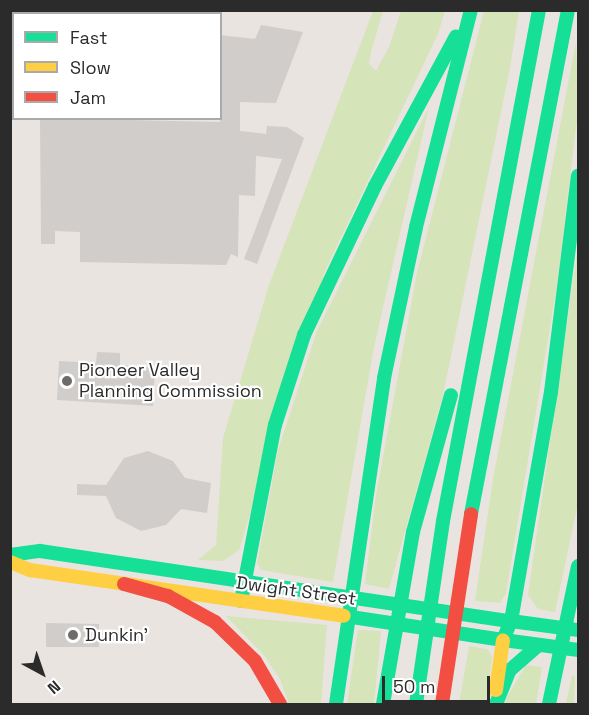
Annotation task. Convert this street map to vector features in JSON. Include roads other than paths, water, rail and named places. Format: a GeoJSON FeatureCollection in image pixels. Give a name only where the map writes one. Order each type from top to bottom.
{"type":"FeatureCollection","features":[{"type":"Feature","properties":{"kind":"main road"},"geometry":{"type":"LineString","coordinates":[[336,705],[352,573],[405,276],[471,10]]}},
{"type":"Feature","properties":{"kind":"main road"},"geometry":{"type":"LineString","coordinates":[[241,601],[275,425],[304,335],[375,186],[471,10]]}},
{"type":"Feature","properties":{"kind":"main road"},"geometry":{"type":"LineString","coordinates":[[416,705],[436,559],[539,10]]}},
{"type":"Feature","properties":{"kind":"main road"},"geometry":{"type":"LineString","coordinates":[[442,705],[462,564],[561,36],[568,10]]}},
{"type":"Feature","properties":{"kind":"main road"},"geometry":{"type":"LineString","coordinates":[[496,705],[498,656],[511,621],[551,392],[579,177]]}},
{"type":"Feature","properties":{"kind":"main road"},"geometry":{"type":"LineString","coordinates":[[383,705],[404,580],[451,397],[481,311]]}},
{"type":"Feature","properties":{"kind":"main road","name":"Dwight Street"},"geometry":{"type":"LineString","coordinates":[[10,555],[32,550],[579,630]]}},
{"type":"Feature","properties":{"kind":"main road","name":"Dwight Street"},"geometry":{"type":"LineString","coordinates":[[10,562],[30,570],[579,650]]}},
{"type":"Feature","properties":{"kind":"main road"},"geometry":{"type":"LineString","coordinates":[[550,700],[579,566]]}},
{"type":"Feature","properties":{"kind":"main road"},"geometry":{"type":"LineString","coordinates":[[124,584],[168,596],[215,622],[255,662],[280,705]]}},
{"type":"Feature","properties":{"kind":"main road"},"geometry":{"type":"LineString","coordinates":[[496,705],[510,670],[539,645]]}},
{"type":"Feature","properties":{"kind":"place","name":"Pioneer Valley Planning Commission"},"geometry":{"type":"Point","coordinates":[67,381]}},
{"type":"Feature","properties":{"kind":"place","name":"Dunkin'"},"geometry":{"type":"Point","coordinates":[73,635]}}]}
